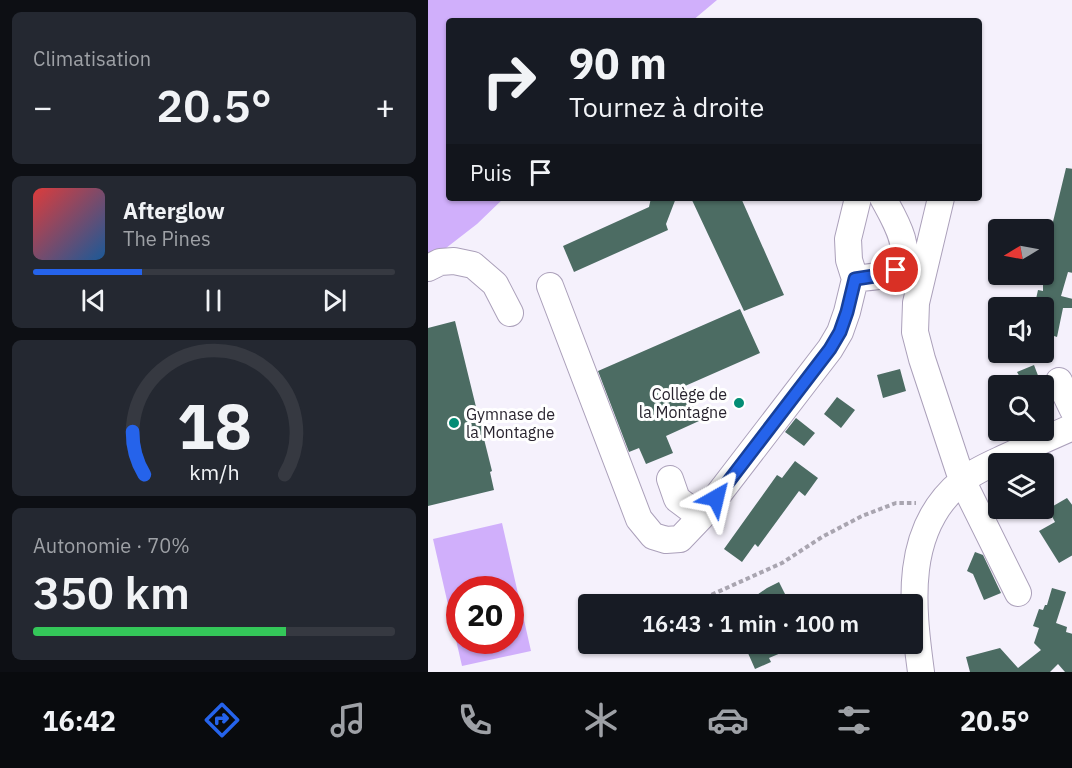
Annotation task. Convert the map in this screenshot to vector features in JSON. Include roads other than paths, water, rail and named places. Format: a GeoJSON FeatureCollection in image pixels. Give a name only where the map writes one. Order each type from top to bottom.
{"type":"FeatureCollection","features":[{"type":"Feature","properties":{"kind":"street"},"geometry":{"type":"LineString","coordinates":[[550,286],[639,519],[653,536],[666,540],[680,539],[701,517],[830,349],[840,332],[855,279],[849,260],[848,239],[857,201]]}},
{"type":"Feature","properties":{"kind":"street"},"geometry":{"type":"LineString","coordinates":[[855,279],[896,270],[902,261],[904,248],[901,235],[884,201]]}},
{"type":"Feature","properties":{"kind":"street"},"geometry":{"type":"LineString","coordinates":[[940,201],[916,303],[915,332],[962,480],[1018,593]]}},
{"type":"Feature","properties":{"kind":"street"},"geometry":{"type":"LineString","coordinates":[[428,268],[440,262],[454,261],[473,265],[496,284],[510,313]]}},
{"type":"Feature","properties":{"kind":"street"},"geometry":{"type":"LineString","coordinates":[[1059,381],[1073,410]]}},
{"type":"Feature","properties":{"kind":"street"},"geometry":{"type":"LineString","coordinates":[[921,672],[916,631],[916,565],[924,532],[937,505],[962,480],[987,466],[1073,427]]}},
{"type":"Feature","properties":{"kind":"street"},"geometry":{"type":"LineString","coordinates":[[670,479],[677,499],[701,517]]}},
{"type":"Feature","properties":{"kind":"place","name":"Collège de la Montagne"},"geometry":{"type":"Point","coordinates":[739,403]}},
{"type":"Feature","properties":{"kind":"place","name":"Gymnase de la Montagne"},"geometry":{"type":"Point","coordinates":[454,423]}}]}
